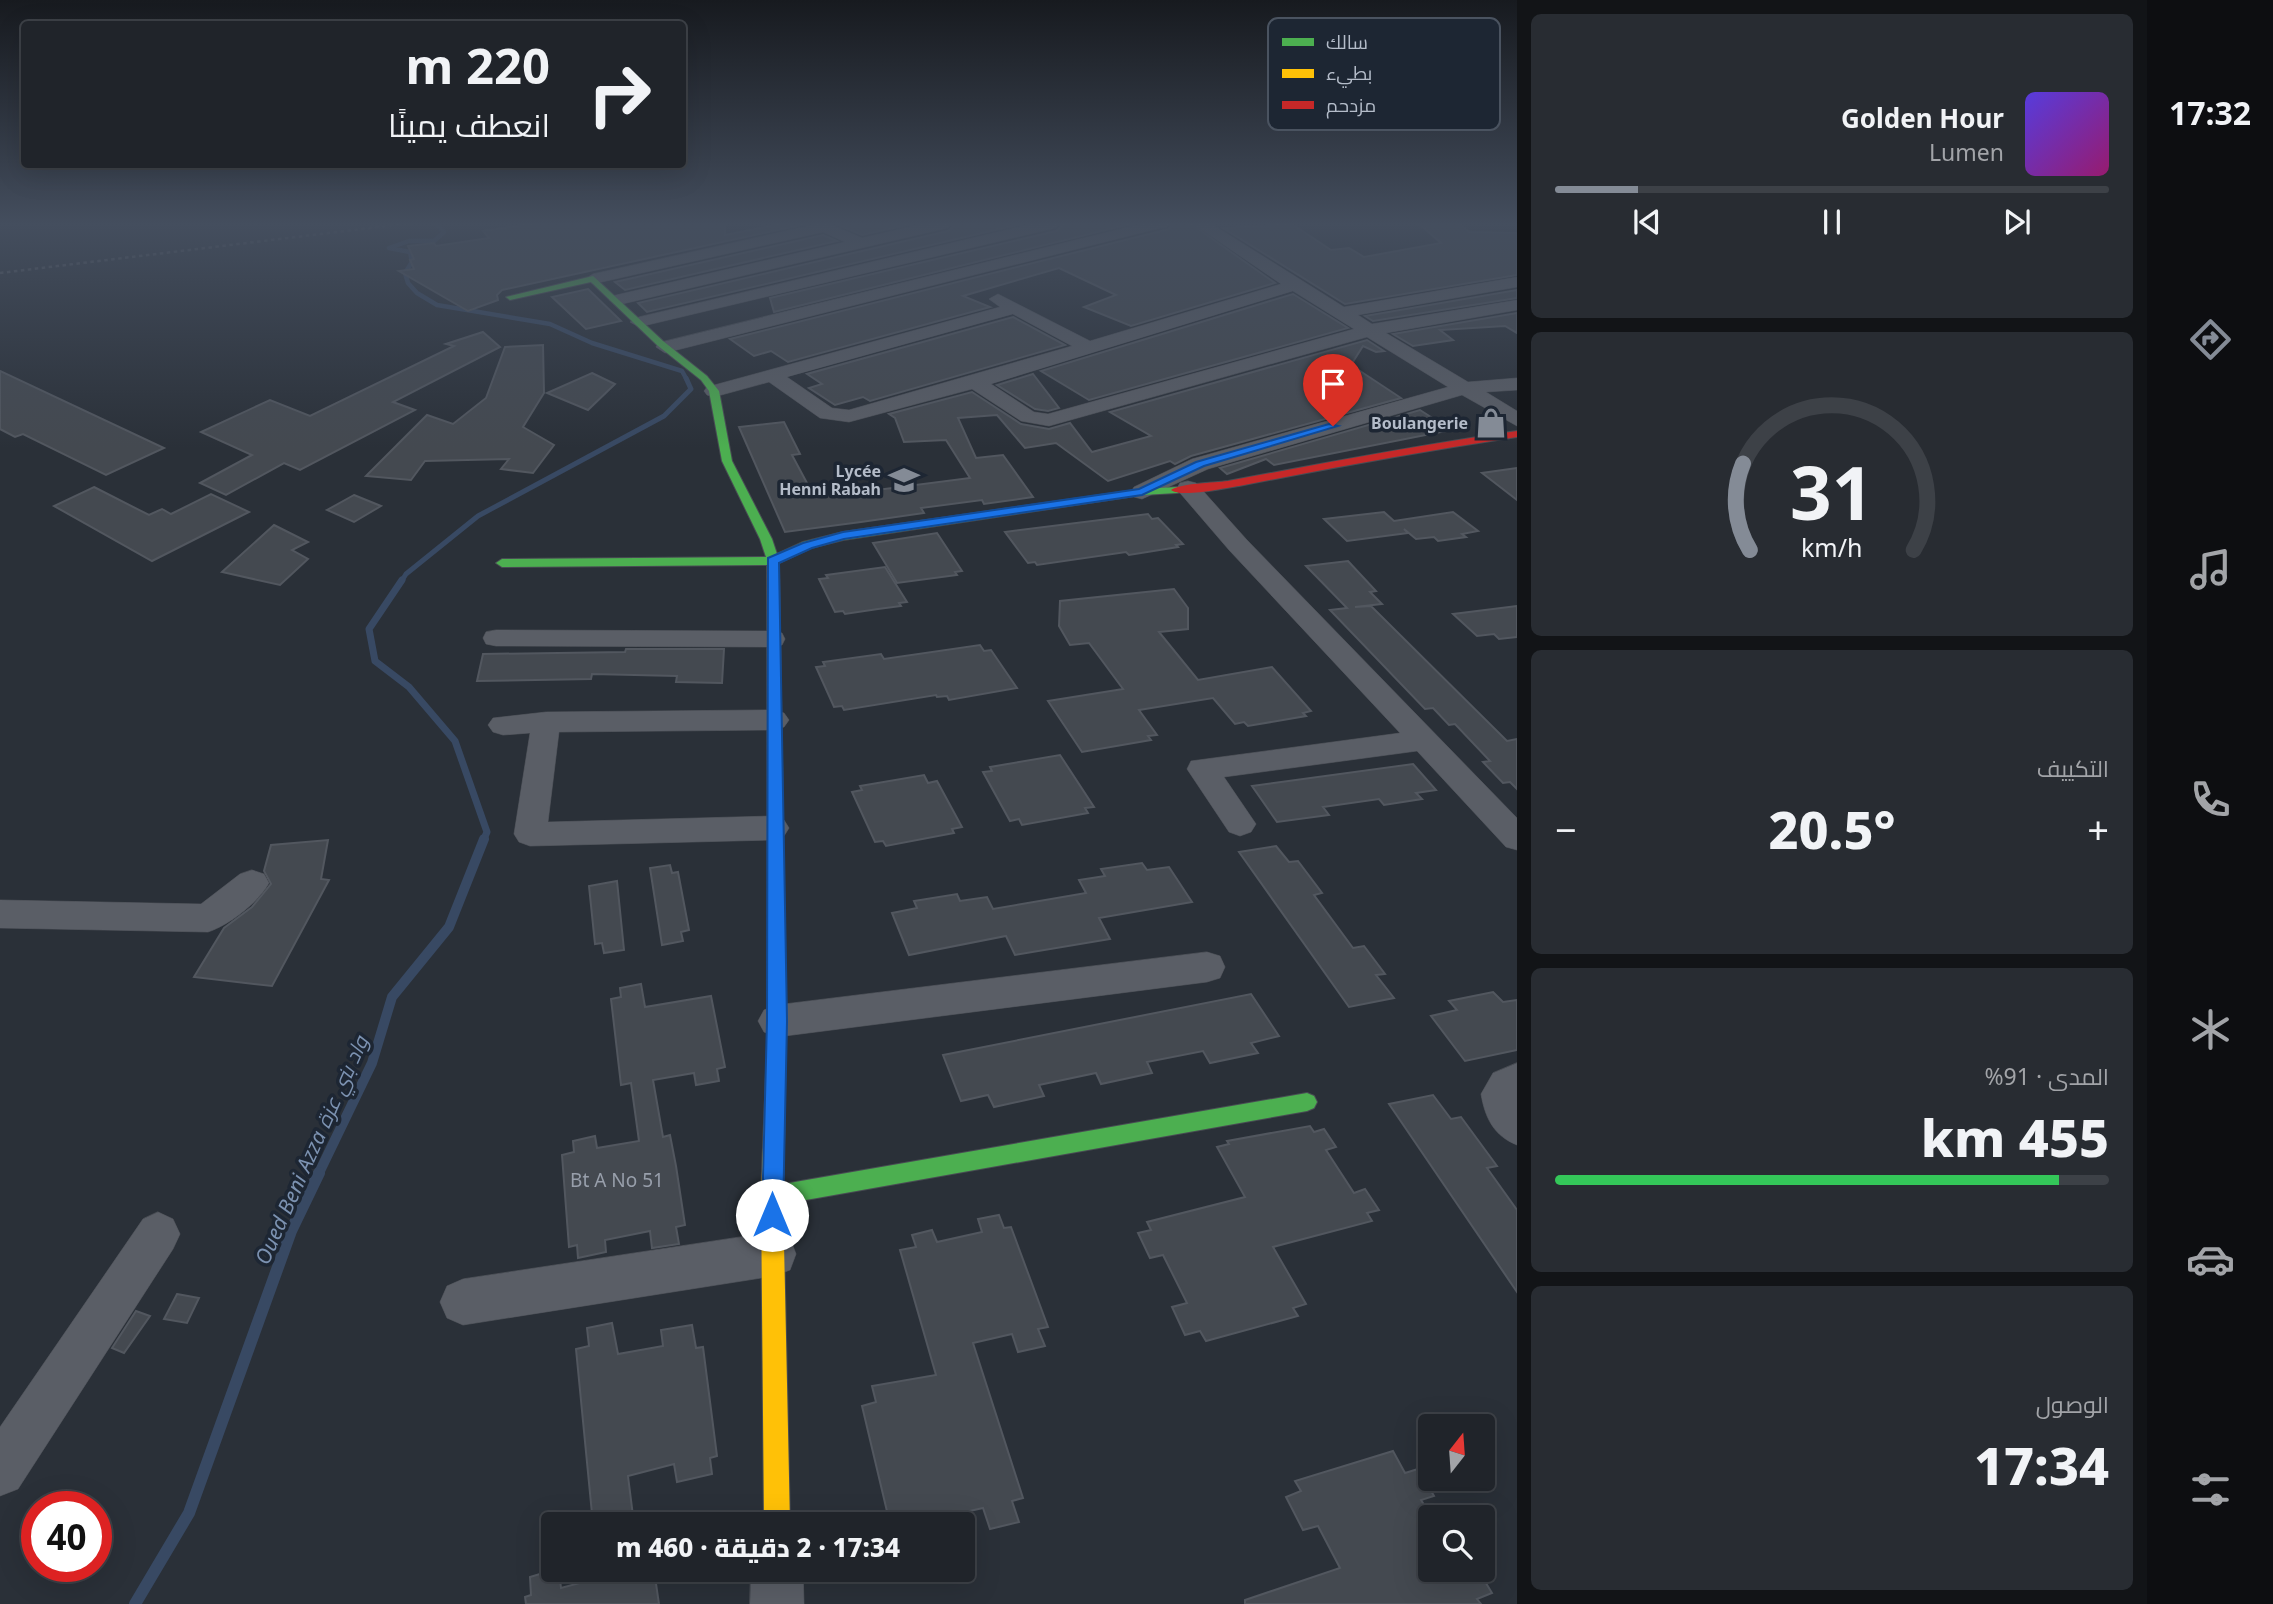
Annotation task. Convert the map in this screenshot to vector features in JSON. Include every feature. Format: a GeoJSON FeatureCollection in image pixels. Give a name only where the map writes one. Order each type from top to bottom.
{"type":"FeatureCollection","features":[{"type":"Feature","properties":{"kind":"street"},"geometry":{"type":"LineString","coordinates":[[615,298],[665,347],[704,378],[714,391],[727,461],[766,539],[772,561],[777,1021],[772,1196],[776,1512]]}},
{"type":"Feature","properties":{"kind":"street"},"geometry":{"type":"LineString","coordinates":[[618,300],[627,298]]}},
{"type":"Feature","properties":{"kind":"street"},"geometry":{"type":"LineString","coordinates":[[639,322],[740,298]]}},
{"type":"Feature","properties":{"kind":"street"},"geometry":{"type":"LineString","coordinates":[[665,347],[862,298]]}},
{"type":"Feature","properties":{"kind":"street"},"geometry":{"type":"LineString","coordinates":[[997,298],[1089,348]]}},
{"type":"Feature","properties":{"kind":"street"},"geometry":{"type":"LineString","coordinates":[[772,376],[827,414],[849,416],[975,382],[1253,298]]}},
{"type":"Feature","properties":{"kind":"street"},"geometry":{"type":"LineString","coordinates":[[1316,298],[1517,420]]}},
{"type":"Feature","properties":{"kind":"street"},"geometry":{"type":"LineString","coordinates":[[1341,313],[1427,298]]}},
{"type":"Feature","properties":{"kind":"street"},"geometry":{"type":"LineString","coordinates":[[975,382],[1028,417],[1049,419],[1370,330],[1517,305]]}},
{"type":"Feature","properties":{"kind":"street"},"geometry":{"type":"LineString","coordinates":[[714,391],[1016,309]]}},
{"type":"Feature","properties":{"kind":"street"},"geometry":{"type":"LineString","coordinates":[[1142,492],[1200,464],[1466,388],[1517,384]]}},
{"type":"Feature","properties":{"kind":"street"},"geometry":{"type":"LineString","coordinates":[[502,562],[772,561],[807,545],[843,536],[1142,492],[1213,487],[1412,450],[1517,434]]}},
{"type":"Feature","properties":{"kind":"street"},"geometry":{"type":"LineString","coordinates":[[1188,488],[1238,545],[1517,838]]}},
{"type":"Feature","properties":{"kind":"street"},"geometry":{"type":"LineString","coordinates":[[496,638],[772,639]]}},
{"type":"Feature","properties":{"kind":"street"},"geometry":{"type":"LineString","coordinates":[[503,725],[546,722],[774,720]]}},
{"type":"Feature","properties":{"kind":"street"},"geometry":{"type":"LineString","coordinates":[[546,722],[530,834],[773,828]]}},
{"type":"Feature","properties":{"kind":"street"},"geometry":{"type":"LineString","coordinates":[[1240,824],[1202,769],[1424,740]]}},
{"type":"Feature","properties":{"kind":"street"},"geometry":{"type":"LineString","coordinates":[[0,915],[208,918],[252,883]]}},
{"type":"Feature","properties":{"kind":"street"},"geometry":{"type":"LineString","coordinates":[[777,1021],[1207,967]]}},
{"type":"Feature","properties":{"kind":"street"},"geometry":{"type":"LineString","coordinates":[[1517,1081],[1507,1086],[1502,1094],[1504,1110],[1517,1126]]}},
{"type":"Feature","properties":{"kind":"street"},"geometry":{"type":"LineString","coordinates":[[772,1196],[1307,1102]]}},
{"type":"Feature","properties":{"kind":"street"},"geometry":{"type":"LineString","coordinates":[[0,1471],[158,1234]]}},
{"type":"Feature","properties":{"kind":"street"},"geometry":{"type":"LineString","coordinates":[[463,1303],[774,1254]]}},
{"type":"Feature","properties":{"kind":"street"},"geometry":{"type":"LineString","coordinates":[[777,1582],[777,1604]]}},
{"type":"Feature","properties":{"kind":"building"},"geometry":{"type":"Polygon","coordinates":[[[445,298],[498,298],[498,300],[468,311],[445,298]]]}},
{"type":"Feature","properties":{"kind":"building"},"geometry":{"type":"Polygon","coordinates":[[[553,298],[597,298],[621,321],[586,329],[553,298]]]}},
{"type":"Feature","properties":{"kind":"building"},"geometry":{"type":"Polygon","coordinates":[[[660,298],[707,298],[647,312],[638,303],[660,298]]]}},
{"type":"Feature","properties":{"kind":"building"},"geometry":{"type":"Polygon","coordinates":[[[771,298],[831,298],[774,312],[771,298]]]}},
{"type":"Feature","properties":{"kind":"building"},"geometry":{"type":"Polygon","coordinates":[[[894,298],[968,298],[990,307],[788,362],[771,351],[754,356],[730,339],[894,298]]]}},
{"type":"Feature","properties":{"kind":"building"},"geometry":{"type":"Polygon","coordinates":[[[1108,298],[1225,298],[1131,326],[1084,307],[1108,298]]]}},
{"type":"Feature","properties":{"kind":"building"},"geometry":{"type":"Polygon","coordinates":[[[1280,298],[1299,298],[1348,328],[1089,400],[1041,371],[1280,298]]]}},
{"type":"Feature","properties":{"kind":"building"},"geometry":{"type":"Polygon","coordinates":[[[1335,298],[1381,298],[1345,304],[1335,298]]]}},
{"type":"Feature","properties":{"kind":"building"},"geometry":{"type":"Polygon","coordinates":[[[1471,298],[1517,298],[1373,321],[1365,316],[1471,298]]]}},
{"type":"Feature","properties":{"kind":"building"},"geometry":{"type":"Polygon","coordinates":[[[1517,313],[1517,333],[1505,326],[1440,330],[1453,340],[1413,346],[1393,334],[1517,313]]]}},
{"type":"Feature","properties":{"kind":"building"},"geometry":{"type":"Polygon","coordinates":[[[1013,317],[1065,345],[870,401],[863,397],[835,405],[809,388],[822,384],[807,374],[1013,317]]]}},
{"type":"Feature","properties":{"kind":"building"},"geometry":{"type":"Polygon","coordinates":[[[483,332],[500,347],[393,402],[415,410],[300,470],[284,463],[226,495],[200,483],[252,455],[201,432],[270,400],[310,416],[454,346],[446,344],[483,332]]]}},
{"type":"Feature","properties":{"kind":"building"},"geometry":{"type":"Polygon","coordinates":[[[1367,340],[1384,351],[1376,352],[1363,346],[1351,365],[1401,398],[1191,456],[1175,464],[1170,461],[1108,481],[1056,443],[1025,448],[997,415],[958,418],[976,458],[1003,455],[1033,497],[984,504],[982,500],[921,508],[924,513],[861,522],[785,532],[739,427],[784,422],[800,454],[792,455],[815,498],[970,478],[946,440],[904,442],[895,418],[889,414],[972,392],[1021,424],[1049,429],[1070,423],[1092,452],[1151,436],[1110,412],[1367,340]]]}},
{"type":"Feature","properties":{"kind":"building"},"geometry":{"type":"Polygon","coordinates":[[[543,345],[544,393],[523,427],[554,445],[533,473],[501,469],[509,459],[425,461],[411,480],[366,476],[427,415],[453,424],[486,398],[505,347],[543,345]]]}},
{"type":"Feature","properties":{"kind":"building"},"geometry":{"type":"Polygon","coordinates":[[[0,371],[164,448],[106,475],[23,434],[15,437],[0,429],[0,371]]]}},
{"type":"Feature","properties":{"kind":"building"},"geometry":{"type":"Polygon","coordinates":[[[592,373],[615,384],[588,410],[547,393],[592,373]]]}},
{"type":"Feature","properties":{"kind":"building"},"geometry":{"type":"Polygon","coordinates":[[[1033,374],[1059,408],[1048,411],[1035,409],[997,385],[1033,374]]]}},
{"type":"Feature","properties":{"kind":"building"},"geometry":{"type":"Polygon","coordinates":[[[1420,410],[1451,430],[1274,465],[1266,459],[1227,474],[1220,468],[1420,410]]]}},
{"type":"Feature","properties":{"kind":"building"},"geometry":{"type":"Polygon","coordinates":[[[1517,468],[1517,500],[1482,473],[1517,468]]]}},
{"type":"Feature","properties":{"kind":"building"},"geometry":{"type":"Polygon","coordinates":[[[94,487],[149,515],[162,509],[171,514],[211,494],[249,512],[152,561],[54,506],[94,487]]]}},
{"type":"Feature","properties":{"kind":"building"},"geometry":{"type":"Polygon","coordinates":[[[354,495],[381,506],[354,522],[327,510],[354,495]]]}},
{"type":"Feature","properties":{"kind":"building"},"geometry":{"type":"Polygon","coordinates":[[[1384,512],[1394,521],[1453,512],[1478,531],[1462,534],[1466,537],[1438,541],[1434,537],[1416,539],[1404,529],[1408,533],[1347,541],[1324,519],[1384,512]]]}},
{"type":"Feature","properties":{"kind":"building"},"geometry":{"type":"Polygon","coordinates":[[[1148,514],[1152,519],[1158,518],[1183,544],[1129,555],[1126,552],[1037,565],[1035,562],[1028,563],[1005,532],[1148,514]]]}},
{"type":"Feature","properties":{"kind":"building"},"geometry":{"type":"Polygon","coordinates":[[[274,525],[308,542],[292,550],[308,559],[280,585],[222,572],[274,525]]]}},
{"type":"Feature","properties":{"kind":"building"},"geometry":{"type":"Polygon","coordinates":[[[937,533],[962,571],[955,572],[957,575],[897,583],[873,543],[937,533]]]}},
{"type":"Feature","properties":{"kind":"building"},"geometry":{"type":"Polygon","coordinates":[[[1348,561],[1376,591],[1370,592],[1382,604],[1355,607],[1371,606],[1507,741],[1517,739],[1517,789],[1510,782],[1503,783],[1483,762],[1490,761],[1455,724],[1449,725],[1433,708],[1425,709],[1330,610],[1347,608],[1306,566],[1348,561]]]}},
{"type":"Feature","properties":{"kind":"building"},"geometry":{"type":"Polygon","coordinates":[[[885,567],[907,602],[899,603],[901,606],[845,614],[843,611],[835,612],[819,579],[828,578],[826,575],[885,567]]]}},
{"type":"Feature","properties":{"kind":"building"},"geometry":{"type":"Polygon","coordinates":[[[1174,589],[1188,608],[1188,629],[1159,632],[1198,680],[1272,667],[1311,711],[1303,713],[1306,716],[1248,726],[1244,722],[1235,724],[1213,698],[1139,710],[1157,735],[1148,736],[1151,740],[1082,752],[1048,701],[1123,689],[1089,643],[1070,645],[1059,626],[1060,601],[1174,589]]]}},
{"type":"Feature","properties":{"kind":"building"},"geometry":{"type":"Polygon","coordinates":[[[1517,606],[1517,637],[1499,639],[1494,634],[1477,636],[1453,614],[1517,606]]]}},
{"type":"Feature","properties":{"kind":"building"},"geometry":{"type":"Polygon","coordinates":[[[980,645],[984,651],[991,650],[1017,688],[949,700],[947,696],[936,695],[844,710],[842,706],[834,707],[816,667],[825,666],[823,662],[881,654],[884,659],[980,645]]]}},
{"type":"Feature","properties":{"kind":"building"},"geometry":{"type":"Polygon","coordinates":[[[626,649],[724,649],[722,683],[676,682],[677,676],[592,674],[591,679],[477,681],[483,654],[625,652],[626,649]]]}},
{"type":"Feature","properties":{"kind":"building"},"geometry":{"type":"Polygon","coordinates":[[[1060,755],[1094,807],[1085,808],[1088,813],[1022,825],[1019,819],[1010,821],[983,772],[992,771],[990,767],[1060,755]]]}},
{"type":"Feature","properties":{"kind":"building"},"geometry":{"type":"Polygon","coordinates":[[[1413,764],[1436,790],[1416,793],[1422,799],[1384,805],[1379,799],[1323,807],[1329,815],[1277,822],[1252,786],[1413,764]]]}},
{"type":"Feature","properties":{"kind":"building"},"geometry":{"type":"Polygon","coordinates":[[[924,775],[928,783],[937,781],[962,827],[952,829],[954,833],[886,846],[883,841],[875,842],[852,792],[862,790],[860,786],[924,775]]]}},
{"type":"Feature","properties":{"kind":"building"},"geometry":{"type":"Polygon","coordinates":[[[328,840],[321,879],[329,880],[272,986],[194,977],[224,928],[252,907],[271,884],[264,871],[271,845],[328,840]]]}},
{"type":"Feature","properties":{"kind":"building"},"geometry":{"type":"Polygon","coordinates":[[[1276,846],[1289,862],[1298,861],[1322,893],[1314,895],[1353,948],[1364,946],[1385,974],[1376,975],[1394,998],[1349,1007],[1239,852],[1276,846]]]}},
{"type":"Feature","properties":{"kind":"building"},"geometry":{"type":"Polygon","coordinates":[[[1142,863],[1147,870],[1169,867],[1192,902],[1099,918],[1110,939],[1015,955],[1006,936],[909,955],[892,913],[917,908],[914,901],[957,894],[960,901],[987,897],[993,909],[1086,893],[1079,880],[1105,876],[1101,869],[1142,863]]]}},
{"type":"Feature","properties":{"kind":"building"},"geometry":{"type":"Polygon","coordinates":[[[670,865],[672,873],[678,872],[689,930],[681,932],[683,941],[662,945],[650,868],[670,865]]]}},
{"type":"Feature","properties":{"kind":"building"},"geometry":{"type":"Polygon","coordinates":[[[617,881],[624,950],[604,953],[602,943],[595,944],[589,886],[617,881]]]}},
{"type":"Feature","properties":{"kind":"building"},"geometry":{"type":"Polygon","coordinates":[[[641,984],[645,1007],[711,996],[725,1067],[717,1069],[719,1081],[696,1085],[694,1073],[653,1080],[663,1137],[670,1135],[676,1166],[685,1225],[676,1227],[679,1244],[652,1248],[650,1231],[605,1240],[606,1252],[578,1258],[577,1245],[569,1247],[562,1155],[574,1152],[573,1141],[595,1136],[597,1148],[639,1141],[631,1083],[621,1085],[611,999],[621,997],[620,988],[641,984]]]}},
{"type":"Feature","properties":{"kind":"building"},"geometry":{"type":"Polygon","coordinates":[[[1493,992],[1503,1002],[1517,1000],[1517,1050],[1465,1061],[1431,1016],[1457,1010],[1449,1001],[1493,992]]]}},
{"type":"Feature","properties":{"kind":"building"},"geometry":{"type":"Polygon","coordinates":[[[1251,994],[1279,1036],[1251,1043],[1258,1053],[1210,1063],[1203,1051],[1147,1062],[1152,1073],[1101,1084],[1096,1073],[1039,1085],[1044,1096],[994,1107],[988,1095],[961,1101],[943,1055],[1251,994]]]}},
{"type":"Feature","properties":{"kind":"building"},"geometry":{"type":"Polygon","coordinates":[[[1433,1095],[1451,1119],[1461,1117],[1497,1166],[1487,1168],[1517,1210],[1517,1292],[1389,1104],[1433,1095]]]}},
{"type":"Feature","properties":{"kind":"building"},"geometry":{"type":"Polygon","coordinates":[[[1310,1126],[1314,1132],[1324,1129],[1336,1147],[1326,1150],[1354,1193],[1365,1189],[1379,1210],[1367,1213],[1372,1221],[1273,1247],[1306,1304],[1293,1308],[1298,1316],[1206,1341],[1200,1331],[1185,1335],[1172,1307],[1187,1303],[1163,1255],[1150,1258],[1138,1233],[1151,1230],[1147,1222],[1245,1197],[1217,1147],[1229,1144],[1227,1141],[1310,1126]]]}},
{"type":"Feature","properties":{"kind":"building"},"geometry":{"type":"Polygon","coordinates":[[[999,1215],[1004,1228],[1011,1227],[1048,1327],[1038,1329],[1045,1346],[1018,1352],[1012,1334],[973,1343],[1023,1498],[1012,1501],[1019,1522],[990,1529],[983,1508],[965,1512],[887,1512],[862,1406],[876,1402],[872,1386],[936,1375],[900,1250],[916,1247],[912,1235],[932,1230],[937,1242],[982,1232],[978,1219],[999,1215]]]}},
{"type":"Feature","properties":{"kind":"building"},"geometry":{"type":"Polygon","coordinates":[[[177,1294],[199,1298],[187,1323],[164,1319],[177,1294]]]}},
{"type":"Feature","properties":{"kind":"building"},"geometry":{"type":"Polygon","coordinates":[[[136,1311],[150,1316],[124,1353],[112,1348],[136,1311]]]}},
{"type":"Feature","properties":{"kind":"building"},"geometry":{"type":"Polygon","coordinates":[[[612,1323],[618,1354],[663,1346],[661,1330],[692,1325],[696,1348],[703,1347],[717,1456],[710,1458],[712,1474],[677,1482],[674,1464],[628,1476],[632,1512],[592,1512],[576,1349],[589,1346],[587,1328],[612,1323]]]}},
{"type":"Feature","properties":{"kind":"building"},"geometry":{"type":"Polygon","coordinates":[[[1393,1451],[1405,1473],[1418,1469],[1418,1491],[1431,1491],[1434,1496],[1421,1500],[1424,1505],[1418,1505],[1418,1582],[1485,1582],[1492,1593],[1477,1599],[1481,1604],[1245,1604],[1245,1600],[1340,1568],[1318,1526],[1303,1530],[1286,1497],[1301,1491],[1295,1481],[1393,1451]]]}},
{"type":"Feature","properties":{"kind":"building"},"geometry":{"type":"Polygon","coordinates":[[[541,1574],[541,1582],[560,1582],[561,1588],[584,1582],[656,1582],[659,1604],[526,1604],[525,1597],[531,1595],[530,1577],[541,1574]]]}},
{"type":"Feature","properties":{"kind":"waterway","name":"Oued Beni Azza واد بني عزة"},"geometry":{"type":"LineString","coordinates":[[425,298],[437,305],[550,324],[592,343],[682,371],[686,379]]}},
{"type":"Feature","properties":{"kind":"waterway","name":"Oued Beni Azza واد بني عزة"},"geometry":{"type":"LineString","coordinates":[[401,582],[406,574],[478,516],[664,416],[691,389],[686,379]]}},
{"type":"Feature","properties":{"kind":"waterway","name":"Oued Beni Azza واد بني عزة"},"geometry":{"type":"LineString","coordinates":[[402,580],[369,629],[375,661],[409,687],[455,741],[487,832],[483,841]]}},
{"type":"Feature","properties":{"kind":"waterway","name":"Oued Beni Azza واد بني عزة"},"geometry":{"type":"LineString","coordinates":[[318,1175],[372,1063],[392,997],[449,927],[484,839]]}},
{"type":"Feature","properties":{"kind":"waterway","name":"Oued Beni Azza واد بني عزة"},"geometry":{"type":"LineString","coordinates":[[135,1604],[189,1513],[291,1231],[319,1173]]}},
{"type":"Feature","properties":{"kind":"traffic: fast"},"geometry":{"type":"LineString","coordinates":[[613,298],[660,343],[704,378],[714,391],[727,461],[766,539],[773,561],[777,1021],[775,1098]]}},
{"type":"Feature","properties":{"kind":"traffic: fast"},"geometry":{"type":"LineString","coordinates":[[502,563],[773,561],[807,545],[843,536],[1142,492],[1177,490]]}},
{"type":"Feature","properties":{"kind":"traffic: fast"},"geometry":{"type":"LineString","coordinates":[[772,1196],[1307,1102]]}},
{"type":"Feature","properties":{"kind":"traffic: slow"},"geometry":{"type":"LineString","coordinates":[[775,1098],[772,1196],[777,1512]]}},
{"type":"Feature","properties":{"kind":"traffic: jam"},"geometry":{"type":"LineString","coordinates":[[1177,490],[1213,487],[1412,450],[1517,434]]}},
{"type":"Feature","properties":{"kind":"place","name":"Boulangerie"},"geometry":{"type":"Point","coordinates":[1491,423]}},
{"type":"Feature","properties":{"kind":"place","name":"Lycée Henni Rabah"},"geometry":{"type":"Point","coordinates":[904,480]}},
{"type":"Feature","properties":{"kind":"route"},"geometry":{"type":"LineString","coordinates":[[772,1215],[777,1021],[772,561],[807,545],[843,536],[1142,492],[1200,464],[1333,426]]}}]}
